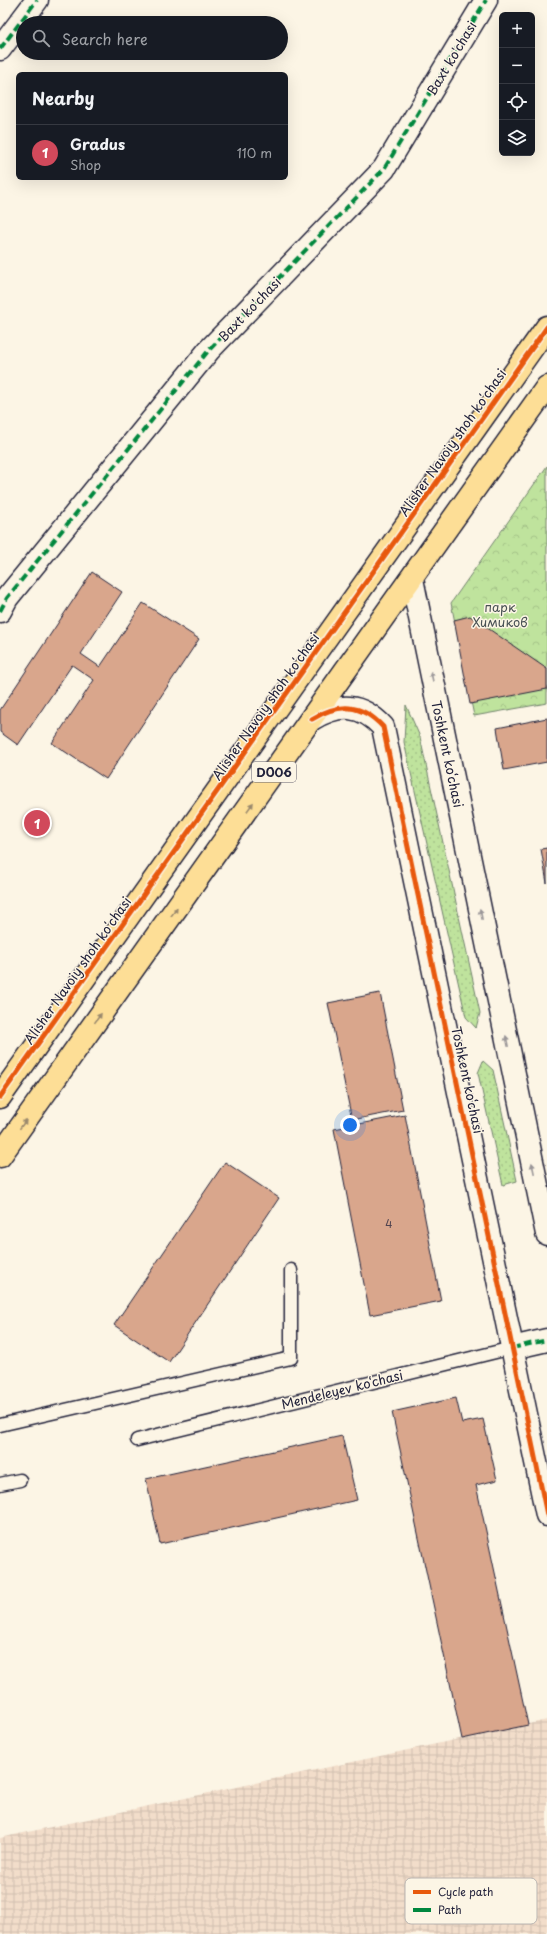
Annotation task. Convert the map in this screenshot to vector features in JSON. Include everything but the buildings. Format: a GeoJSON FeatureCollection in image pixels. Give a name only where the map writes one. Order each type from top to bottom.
{"type":"FeatureCollection","features":[{"type":"Feature","properties":{"kind":"main road","name":"Alisher Navoiy shoh koʻchasi"},"geometry":{"type":"LineString","coordinates":[[0,1097],[547,327]]}},
{"type":"Feature","properties":{"kind":"main road","name":"D006"},"geometry":{"type":"LineString","coordinates":[[0,1156],[412,579],[547,387]]}},
{"type":"Feature","properties":{"kind":"street"},"geometry":{"type":"LineString","coordinates":[[25,16],[37,0]]}},
{"type":"Feature","properties":{"kind":"street","name":"Baxt ko'chasi"},"geometry":{"type":"LineString","coordinates":[[0,611],[7,598],[209,350],[384,169],[486,0]]}},
{"type":"Feature","properties":{"kind":"street"},"geometry":{"type":"LineString","coordinates":[[0,49],[16,28]]}},
{"type":"Feature","properties":{"kind":"street","name":"Toshkent ko‘chasi"},"geometry":{"type":"LineString","coordinates":[[412,579],[547,1234]]}},
{"type":"Feature","properties":{"kind":"street","name":"Toshkent ko‘chasi"},"geometry":{"type":"LineString","coordinates":[[312,719],[331,710],[349,707],[368,714],[383,727],[547,1515]]}},
{"type":"Feature","properties":{"kind":"street","name":"Mendeleyev ko‘chasi"},"geometry":{"type":"LineString","coordinates":[[512,1348],[547,1340]]}},
{"type":"Feature","properties":{"kind":"lane"},"geometry":{"type":"LineString","coordinates":[[0,1424],[291,1358],[291,1270]]}},
{"type":"Feature","properties":{"kind":"lane","name":"Mendeleyev ko‘chasi"},"geometry":{"type":"LineString","coordinates":[[137,1440],[512,1348]]}},
{"type":"Feature","properties":{"kind":"lane"},"geometry":{"type":"LineString","coordinates":[[0,1484],[20,1480]]}},
{"type":"Feature","properties":{"kind":"shaded area"},"geometry":{"type":"Polygon","coordinates":[[[547,1720],[547,1934],[0,1934],[0,1838],[547,1720]]]}},
{"type":"Feature","properties":{"kind":"green space","name":"парк Химиков"},"geometry":{"type":"Polygon","coordinates":[[[547,466],[547,703],[474,716],[451,603],[547,466]]]}},
{"type":"Feature","properties":{"kind":"green space"},"geometry":{"type":"Polygon","coordinates":[[[406,705],[420,737],[480,1013],[476,1028],[466,1017],[404,742],[406,705]]]}},
{"type":"Feature","properties":{"kind":"green space"},"geometry":{"type":"Polygon","coordinates":[[[483,1061],[493,1070],[517,1181],[503,1185],[478,1073],[483,1061]]]}},
{"type":"Feature","properties":{"kind":"marked path"},"geometry":{"type":"LineString","coordinates":[[25,16],[37,0]]}},
{"type":"Feature","properties":{"kind":"marked path"},"geometry":{"type":"LineString","coordinates":[[0,611],[7,598],[209,350],[384,169],[486,0]]}},
{"type":"Feature","properties":{"kind":"marked path"},"geometry":{"type":"LineString","coordinates":[[0,49],[16,28]]}},
{"type":"Feature","properties":{"kind":"marked path"},"geometry":{"type":"LineString","coordinates":[[512,1348],[547,1340]]}},
{"type":"Feature","properties":{"kind":"cycle path"},"geometry":{"type":"LineString","coordinates":[[0,1097],[547,327]]}},
{"type":"Feature","properties":{"kind":"cycle path"},"geometry":{"type":"LineString","coordinates":[[312,719],[331,710],[349,708],[366,713],[383,727],[547,1515]]}},
{"type":"Feature","properties":{"kind":"place","name":"Gradus"},"geometry":{"type":"Point","coordinates":[37,823]}}]}
